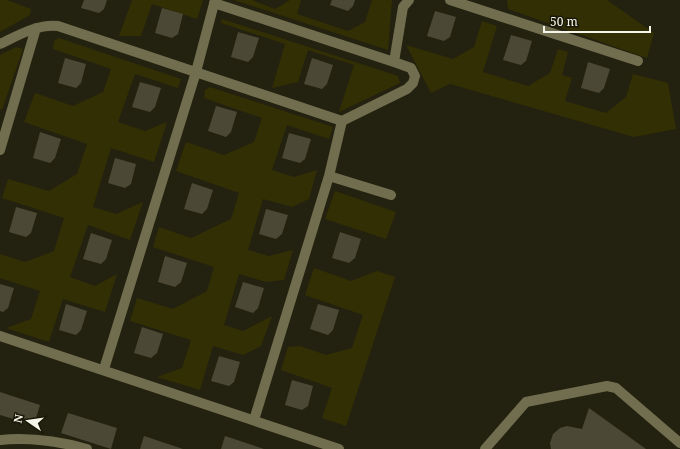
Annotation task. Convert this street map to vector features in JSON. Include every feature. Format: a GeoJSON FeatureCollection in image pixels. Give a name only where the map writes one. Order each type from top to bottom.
{"type":"FeatureCollection","features":[{"type":"Feature","properties":{"kind":"lane"},"geometry":{"type":"LineString","coordinates":[[394,62],[403,7],[409,0]]}},
{"type":"Feature","properties":{"kind":"lane"},"geometry":{"type":"LineString","coordinates":[[450,0],[638,61]]}},
{"type":"Feature","properties":{"kind":"lane"},"geometry":{"type":"LineString","coordinates":[[0,44],[36,28],[47,25],[58,26],[196,72],[342,121],[407,89],[413,83],[415,76],[411,68],[215,1],[196,72],[104,369]]}},
{"type":"Feature","properties":{"kind":"lane"},"geometry":{"type":"LineString","coordinates":[[0,150],[36,28]]}},
{"type":"Feature","properties":{"kind":"lane"},"geometry":{"type":"LineString","coordinates":[[254,420],[329,176],[342,121]]}},
{"type":"Feature","properties":{"kind":"lane"},"geometry":{"type":"LineString","coordinates":[[329,176],[391,195]]}},
{"type":"Feature","properties":{"kind":"lane"},"geometry":{"type":"LineString","coordinates":[[0,336],[104,369],[339,449]]}},
{"type":"Feature","properties":{"kind":"lane"},"geometry":{"type":"LineString","coordinates":[[485,449],[526,402],[607,386],[616,388],[680,443]]}},
{"type":"Feature","properties":{"kind":"lane"},"geometry":{"type":"LineString","coordinates":[[0,440],[18,438],[45,439],[87,449]]}},
{"type":"Feature","properties":{"kind":"shaded area"},"geometry":{"type":"Polygon","coordinates":[[[0,0],[7,0],[31,9],[30,15],[0,32],[0,0]]]}},
{"type":"Feature","properties":{"kind":"shaded area"},"geometry":{"type":"Polygon","coordinates":[[[132,0],[203,0],[197,19],[152,4],[141,36],[119,36],[132,0]]]}},
{"type":"Feature","properties":{"kind":"shaded area"},"geometry":{"type":"Polygon","coordinates":[[[234,0],[252,0],[275,9],[290,0],[301,0],[297,14],[348,31],[365,22],[372,0],[392,0],[388,50],[234,0]]]}},
{"type":"Feature","properties":{"kind":"shaded area"},"geometry":{"type":"Polygon","coordinates":[[[507,0],[607,0],[654,33],[647,58],[508,9],[507,0]]]}},
{"type":"Feature","properties":{"kind":"shaded area"},"geometry":{"type":"Polygon","coordinates":[[[222,19],[398,76],[400,83],[339,112],[354,65],[308,50],[298,82],[272,88],[285,44],[221,23],[222,19]]]}},
{"type":"Feature","properties":{"kind":"shaded area"},"geometry":{"type":"Polygon","coordinates":[[[482,21],[497,26],[483,72],[528,86],[550,73],[558,49],[568,52],[562,75],[572,78],[565,101],[606,113],[626,97],[633,74],[668,83],[676,129],[634,137],[450,84],[431,93],[406,45],[453,59],[474,47],[482,21]]]}},
{"type":"Feature","properties":{"kind":"shaded area"},"geometry":{"type":"Polygon","coordinates":[[[59,38],[181,79],[178,88],[135,74],[118,122],[145,131],[167,122],[154,162],[111,148],[93,207],[116,214],[143,202],[130,240],[88,225],[70,277],[95,286],[117,274],[105,312],[63,299],[49,342],[6,328],[31,319],[40,291],[0,278],[0,254],[25,262],[54,251],[64,218],[2,198],[8,179],[49,191],[77,174],[87,144],[24,122],[35,93],[73,106],[103,92],[111,69],[53,49],[54,41],[59,38]]]}},
{"type":"Feature","properties":{"kind":"shaded area"},"geometry":{"type":"Polygon","coordinates":[[[16,47],[23,49],[2,110],[0,109],[0,55],[16,47]]]}},
{"type":"Feature","properties":{"kind":"shaded area"},"geometry":{"type":"Polygon","coordinates":[[[210,87],[333,127],[329,139],[287,125],[272,170],[294,177],[317,170],[309,199],[292,207],[263,199],[248,250],[269,256],[293,250],[284,280],[266,282],[239,274],[224,325],[243,331],[272,316],[261,346],[243,355],[213,346],[200,390],[157,377],[182,368],[191,340],[130,321],[137,298],[173,309],[207,291],[214,267],[153,247],[159,227],[191,238],[231,219],[239,193],[176,171],[186,142],[224,155],[254,142],[262,118],[204,98],[205,90],[210,87]]]}},
{"type":"Feature","properties":{"kind":"shaded area"},"geometry":{"type":"Polygon","coordinates":[[[335,191],[396,212],[386,239],[325,219],[335,191]]]}},
{"type":"Feature","properties":{"kind":"shaded area"},"geometry":{"type":"Polygon","coordinates":[[[314,268],[351,281],[377,271],[395,277],[346,426],[322,418],[332,388],[281,370],[288,347],[300,346],[326,355],[352,348],[363,315],[305,295],[314,268]]]}},
{"type":"Feature","properties":{"kind":"building"},"geometry":{"type":"Polygon","coordinates":[[[84,0],[107,0],[104,9],[99,13],[81,8],[84,0]]]}},
{"type":"Feature","properties":{"kind":"building"},"geometry":{"type":"Polygon","coordinates":[[[332,0],[355,0],[353,6],[348,11],[330,5],[332,0]]]}},
{"type":"Feature","properties":{"kind":"building"},"geometry":{"type":"Polygon","coordinates":[[[162,8],[183,14],[178,34],[172,38],[155,33],[162,8]]]}},
{"type":"Feature","properties":{"kind":"building"},"geometry":{"type":"Polygon","coordinates":[[[435,11],[456,17],[450,37],[444,41],[427,36],[435,11]]]}},
{"type":"Feature","properties":{"kind":"building"},"geometry":{"type":"Polygon","coordinates":[[[238,32],[259,38],[253,57],[248,62],[231,57],[238,32]]]}},
{"type":"Feature","properties":{"kind":"building"},"geometry":{"type":"Polygon","coordinates":[[[511,35],[532,41],[526,61],[521,65],[503,60],[511,35]]]}},
{"type":"Feature","properties":{"kind":"building"},"geometry":{"type":"Polygon","coordinates":[[[65,58],[86,64],[81,83],[76,88],[58,83],[65,58]]]}},
{"type":"Feature","properties":{"kind":"building"},"geometry":{"type":"Polygon","coordinates":[[[312,58],[333,65],[327,84],[322,89],[304,84],[312,58]]]}},
{"type":"Feature","properties":{"kind":"building"},"geometry":{"type":"Polygon","coordinates":[[[588,62],[610,69],[604,88],[599,93],[581,88],[588,62]]]}},
{"type":"Feature","properties":{"kind":"building"},"geometry":{"type":"Polygon","coordinates":[[[140,82],[161,88],[155,107],[150,112],[132,107],[140,82]]]}},
{"type":"Feature","properties":{"kind":"building"},"geometry":{"type":"Polygon","coordinates":[[[216,106],[237,112],[231,132],[226,137],[208,131],[216,106]]]}},
{"type":"Feature","properties":{"kind":"building"},"geometry":{"type":"Polygon","coordinates":[[[40,132],[61,139],[55,158],[50,163],[33,158],[40,132]]]}},
{"type":"Feature","properties":{"kind":"building"},"geometry":{"type":"Polygon","coordinates":[[[289,133],[311,139],[305,159],[300,163],[282,158],[289,133]]]}},
{"type":"Feature","properties":{"kind":"building"},"geometry":{"type":"Polygon","coordinates":[[[115,158],[136,164],[131,184],[125,188],[108,183],[115,158]]]}},
{"type":"Feature","properties":{"kind":"building"},"geometry":{"type":"Polygon","coordinates":[[[192,183],[213,190],[207,209],[202,214],[184,209],[192,183]]]}},
{"type":"Feature","properties":{"kind":"building"},"geometry":{"type":"Polygon","coordinates":[[[16,207],[37,213],[31,233],[26,237],[9,232],[16,207]]]}},
{"type":"Feature","properties":{"kind":"building"},"geometry":{"type":"Polygon","coordinates":[[[266,209],[288,215],[282,234],[276,239],[259,234],[266,209]]]}},
{"type":"Feature","properties":{"kind":"building"},"geometry":{"type":"Polygon","coordinates":[[[340,232],[361,239],[355,258],[349,263],[332,258],[340,232]]]}},
{"type":"Feature","properties":{"kind":"building"},"geometry":{"type":"Polygon","coordinates":[[[91,233],[112,240],[106,259],[101,264],[83,259],[91,233]]]}},
{"type":"Feature","properties":{"kind":"building"},"geometry":{"type":"Polygon","coordinates":[[[165,256],[187,263],[181,282],[175,287],[158,282],[165,256]]]}},
{"type":"Feature","properties":{"kind":"building"},"geometry":{"type":"Polygon","coordinates":[[[243,282],[264,288],[258,308],[253,313],[235,307],[243,282]]]}},
{"type":"Feature","properties":{"kind":"building"},"geometry":{"type":"Polygon","coordinates":[[[0,284],[14,288],[8,308],[3,312],[0,311],[0,284]]]}},
{"type":"Feature","properties":{"kind":"building"},"geometry":{"type":"Polygon","coordinates":[[[66,304],[87,311],[81,330],[76,335],[59,330],[66,304]]]}},
{"type":"Feature","properties":{"kind":"building"},"geometry":{"type":"Polygon","coordinates":[[[318,304],[339,310],[333,330],[328,335],[310,329],[318,304]]]}},
{"type":"Feature","properties":{"kind":"building"},"geometry":{"type":"Polygon","coordinates":[[[142,327],[163,334],[157,353],[151,358],[134,353],[142,327]]]}},
{"type":"Feature","properties":{"kind":"building"},"geometry":{"type":"Polygon","coordinates":[[[219,356],[240,362],[234,382],[229,386],[211,381],[219,356]]]}},
{"type":"Feature","properties":{"kind":"building"},"geometry":{"type":"Polygon","coordinates":[[[292,380],[313,386],[308,406],[302,410],[285,405],[292,380]]]}},
{"type":"Feature","properties":{"kind":"building"},"geometry":{"type":"Polygon","coordinates":[[[0,392],[40,405],[34,425],[0,415],[0,392]]]}},
{"type":"Feature","properties":{"kind":"building"},"geometry":{"type":"Polygon","coordinates":[[[589,408],[646,449],[551,449],[550,443],[553,434],[560,428],[567,426],[582,429],[589,408]]]}},
{"type":"Feature","properties":{"kind":"building"},"geometry":{"type":"Polygon","coordinates":[[[68,413],[117,428],[111,449],[61,433],[68,413]]]}},
{"type":"Feature","properties":{"kind":"building"},"geometry":{"type":"Polygon","coordinates":[[[144,436],[183,449],[140,449],[144,436]]]}},
{"type":"Feature","properties":{"kind":"building"},"geometry":{"type":"Polygon","coordinates":[[[225,436],[264,449],[221,449],[225,436]]]}}]}
